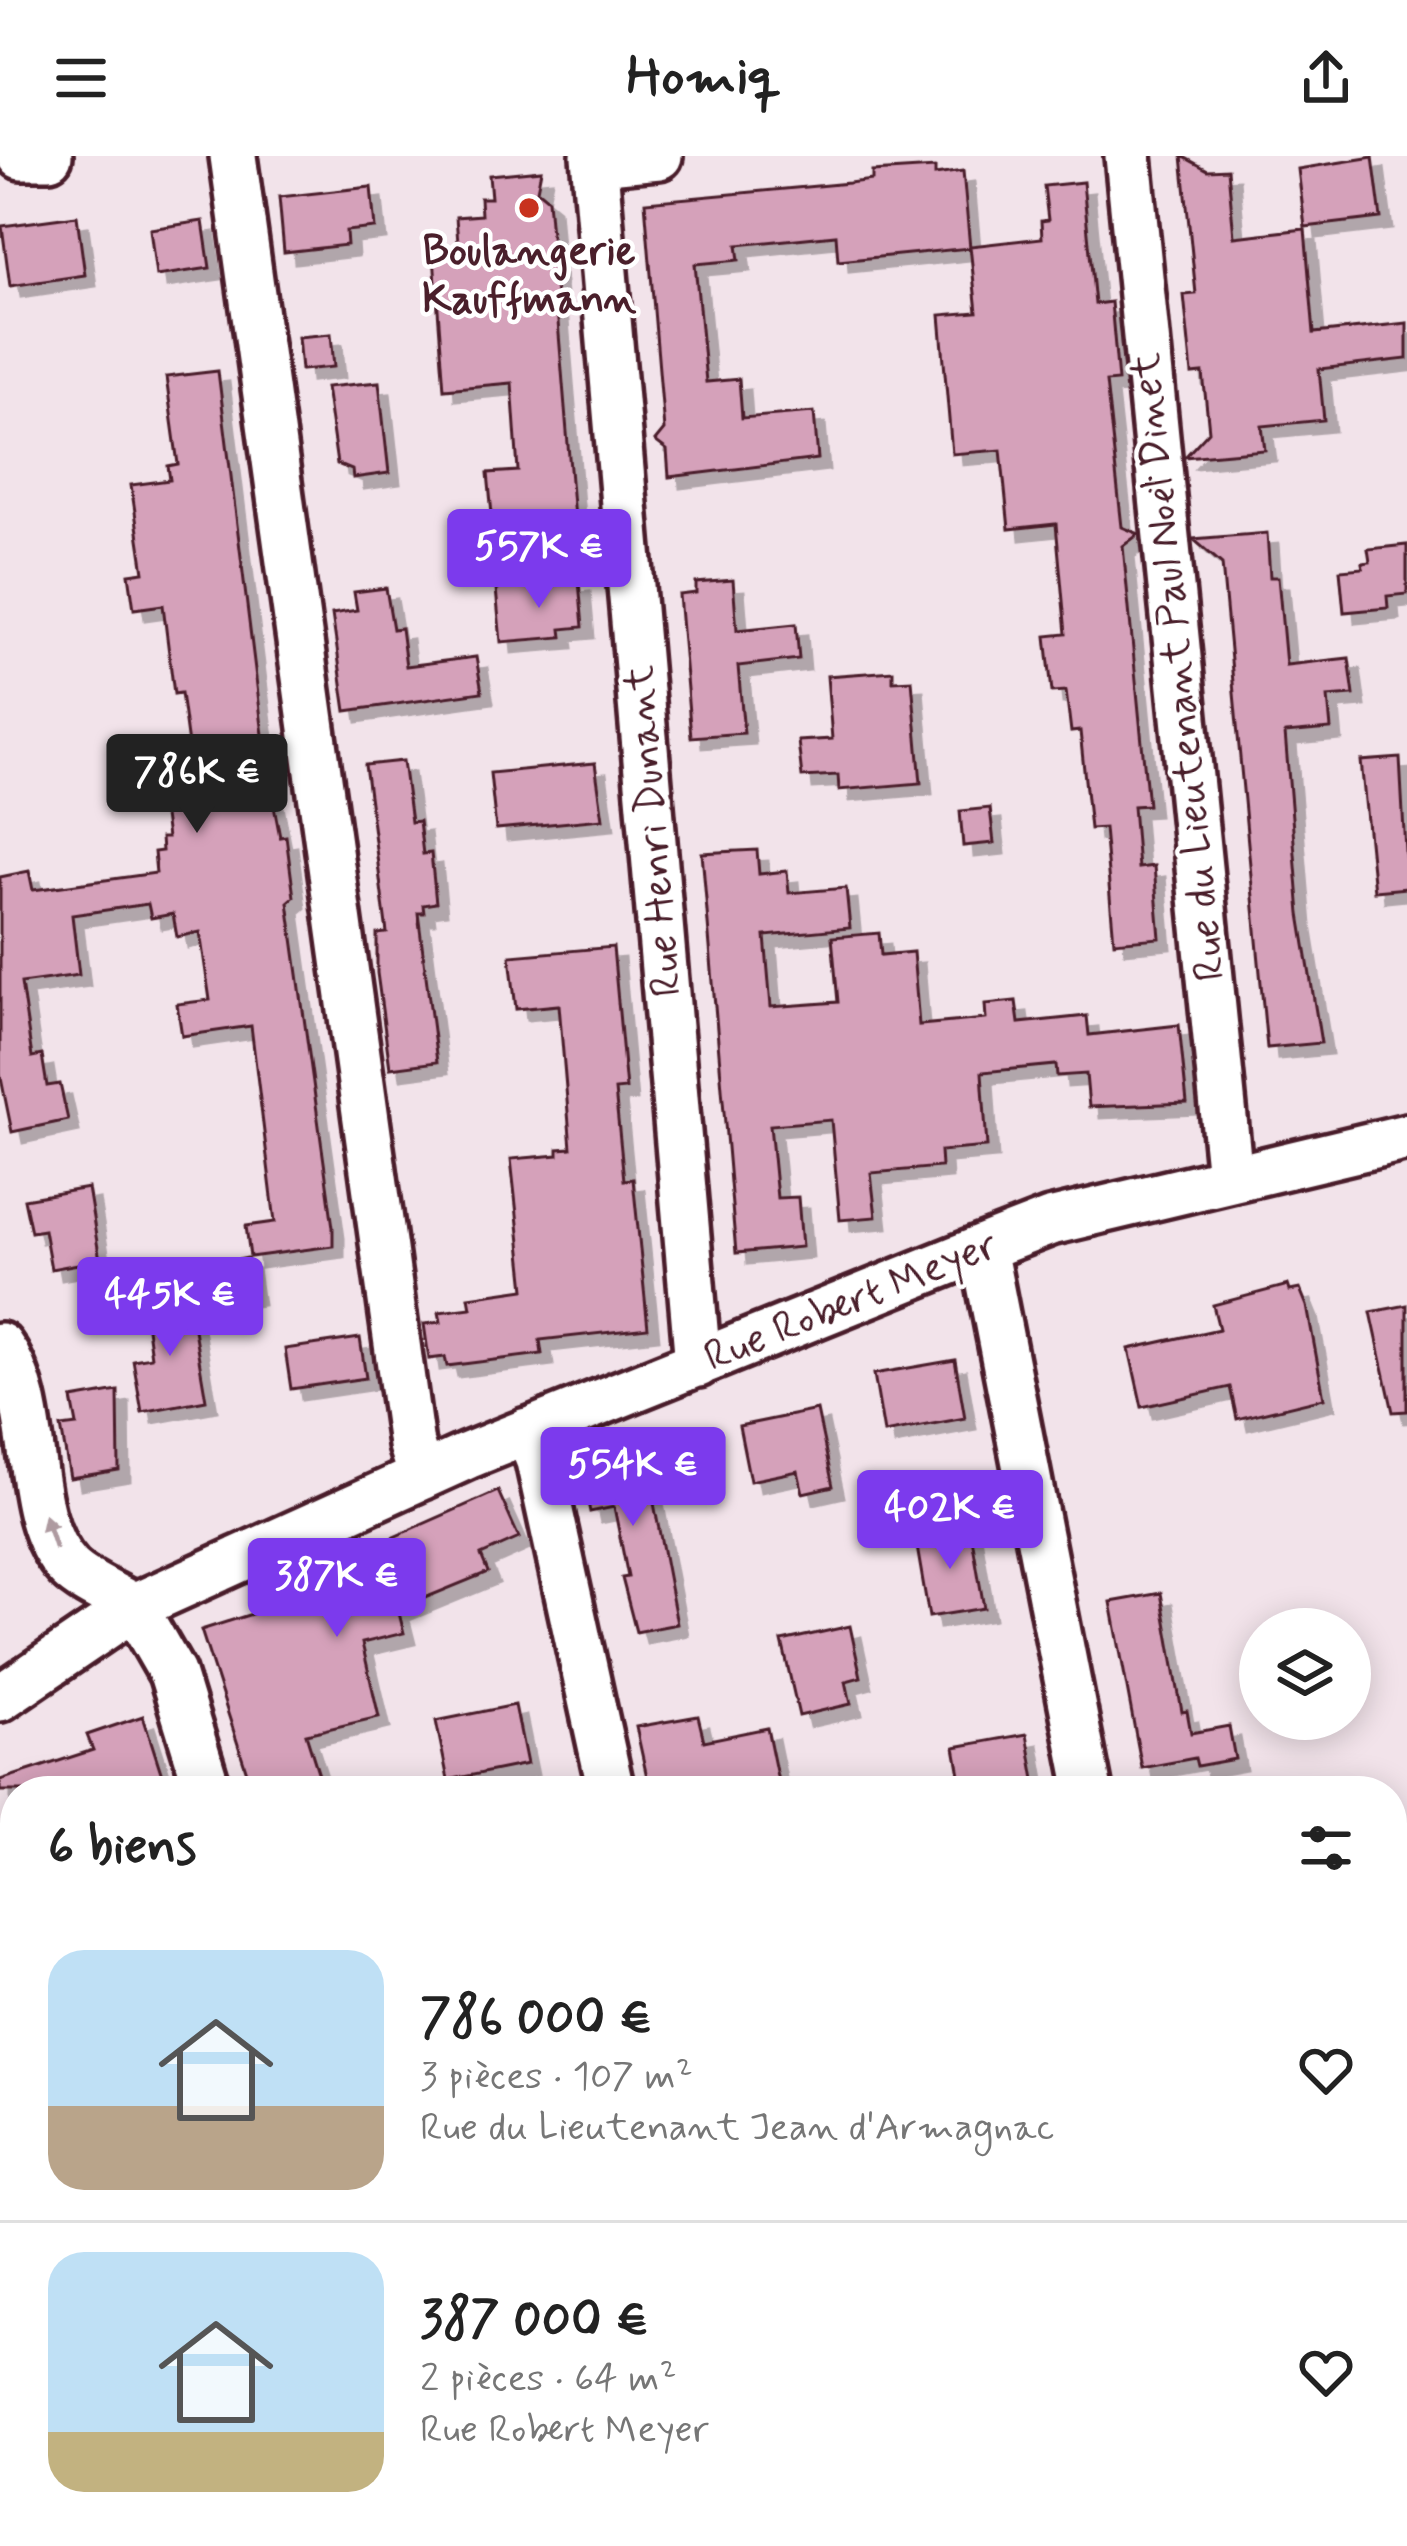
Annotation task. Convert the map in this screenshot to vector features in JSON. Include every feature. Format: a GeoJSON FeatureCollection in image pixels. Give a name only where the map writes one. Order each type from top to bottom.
{"type":"FeatureCollection","features":[{"type":"Feature","properties":{"kind":"street"},"geometry":{"type":"LineString","coordinates":[[21,156],[49,156]]}},
{"type":"Feature","properties":{"kind":"street"},"geometry":{"type":"LineString","coordinates":[[233,156],[411,1445],[421,1477]]}},
{"type":"Feature","properties":{"kind":"street"},"geometry":{"type":"LineString","coordinates":[[595,159],[659,156]]}},
{"type":"Feature","properties":{"kind":"street","name":"Rue du Lieutenant Paul Noël Dinet"},"geometry":{"type":"LineString","coordinates":[[1128,156],[1230,1178]]}},
{"type":"Feature","properties":{"kind":"street","name":"Rue Henri Dunant"},"geometry":{"type":"LineString","coordinates":[[595,159],[698,1364]]}},
{"type":"Feature","properties":{"kind":"street","name":"Rue Robert Meyer"},"geometry":{"type":"LineString","coordinates":[[0,1699],[134,1606],[527,1432],[983,1248],[1050,1222],[1407,1137]]}},
{"type":"Feature","properties":{"kind":"street"},"geometry":{"type":"LineString","coordinates":[[983,1248],[1086,1776]]}},
{"type":"Feature","properties":{"kind":"street"},"geometry":{"type":"LineString","coordinates":[[0,1346],[18,1372],[49,1542],[71,1571],[134,1606],[172,1673],[203,1776]]}},
{"type":"Feature","properties":{"kind":"street"},"geometry":{"type":"LineString","coordinates":[[527,1432],[539,1462],[607,1776]]}},
{"type":"Feature","properties":{"kind":"building"},"geometry":{"type":"Polygon","coordinates":[[[1182,156],[1208,170],[1228,169],[1234,237],[1305,229],[1314,333],[1407,323],[1407,359],[1319,369],[1324,420],[1262,426],[1265,450],[1185,457],[1209,431],[1203,373],[1192,374],[1184,295],[1196,294],[1182,156]]]}},
{"type":"Feature","properties":{"kind":"building"},"geometry":{"type":"Polygon","coordinates":[[[1373,157],[1381,218],[1305,227],[1298,169],[1373,157]]]}},
{"type":"Feature","properties":{"kind":"building"},"geometry":{"type":"Polygon","coordinates":[[[935,168],[935,175],[963,171],[970,248],[838,261],[836,235],[737,245],[739,260],[695,264],[706,382],[739,379],[742,418],[814,412],[818,459],[669,477],[667,450],[655,441],[664,430],[645,202],[849,183],[872,180],[872,172],[935,168]]]}},
{"type":"Feature","properties":{"kind":"building"},"geometry":{"type":"Polygon","coordinates":[[[541,170],[537,190],[548,199],[574,518],[493,525],[488,473],[518,471],[512,383],[444,389],[434,256],[459,255],[456,217],[481,215],[480,198],[491,198],[489,175],[541,170]]]}},
{"type":"Feature","properties":{"kind":"building"},"geometry":{"type":"Polygon","coordinates":[[[1083,182],[1095,304],[1111,302],[1118,381],[1106,382],[1122,527],[1139,534],[1123,546],[1148,805],[1133,806],[1138,868],[1154,866],[1160,938],[1114,942],[1104,828],[1090,829],[1080,731],[1071,732],[1066,691],[1052,692],[1046,636],[1066,634],[1056,524],[1009,529],[1001,450],[952,454],[940,315],[977,312],[970,246],[1042,238],[1041,221],[1048,220],[1044,186],[1083,182]]]}},
{"type":"Feature","properties":{"kind":"building"},"geometry":{"type":"Polygon","coordinates":[[[371,187],[375,228],[346,231],[347,245],[284,252],[279,197],[371,187]]]}},
{"type":"Feature","properties":{"kind":"building"},"geometry":{"type":"Polygon","coordinates":[[[77,216],[85,275],[10,286],[2,226],[77,216]]]}},
{"type":"Feature","properties":{"kind":"building"},"geometry":{"type":"Polygon","coordinates":[[[203,221],[210,268],[156,276],[150,229],[203,221]]]}},
{"type":"Feature","properties":{"kind":"building"},"geometry":{"type":"Polygon","coordinates":[[[331,334],[334,367],[301,370],[298,337],[331,334]]]}},
{"type":"Feature","properties":{"kind":"building"},"geometry":{"type":"Polygon","coordinates":[[[218,371],[268,775],[280,837],[286,836],[294,897],[288,902],[333,1227],[333,1246],[250,1257],[246,1226],[275,1222],[251,1026],[182,1036],[177,1004],[210,1000],[200,932],[177,937],[173,914],[151,918],[148,904],[72,915],[79,975],[21,983],[32,1057],[42,1055],[47,1086],[60,1084],[68,1120],[12,1132],[0,1073],[0,877],[29,871],[33,890],[156,873],[154,852],[162,851],[161,838],[167,838],[158,772],[191,767],[181,693],[174,694],[163,605],[134,609],[129,574],[144,572],[131,485],[170,480],[168,466],[178,464],[166,377],[218,371]]]}},
{"type":"Feature","properties":{"kind":"building"},"geometry":{"type":"Polygon","coordinates":[[[379,382],[389,473],[353,478],[352,470],[337,464],[326,387],[379,382]]]}},
{"type":"Feature","properties":{"kind":"building"},"geometry":{"type":"Polygon","coordinates":[[[1267,533],[1270,577],[1278,577],[1286,665],[1349,658],[1354,695],[1328,697],[1331,729],[1285,733],[1300,914],[1321,1043],[1267,1048],[1222,564],[1193,539],[1267,533]]]}},
{"type":"Feature","properties":{"kind":"building"},"geometry":{"type":"Polygon","coordinates":[[[1407,545],[1407,594],[1387,596],[1388,608],[1344,612],[1340,570],[1363,568],[1362,563],[1370,562],[1368,549],[1407,545]]]}},
{"type":"Feature","properties":{"kind":"building"},"geometry":{"type":"Polygon","coordinates":[[[733,580],[737,630],[796,624],[799,659],[738,666],[744,733],[691,737],[679,595],[696,593],[696,583],[733,580]]]}},
{"type":"Feature","properties":{"kind":"building"},"geometry":{"type":"Polygon","coordinates":[[[579,581],[583,627],[561,629],[562,637],[501,642],[496,589],[579,581]]]}},
{"type":"Feature","properties":{"kind":"building"},"geometry":{"type":"Polygon","coordinates":[[[386,588],[393,629],[401,628],[406,666],[476,657],[482,692],[346,711],[332,614],[357,610],[354,592],[386,588]]]}},
{"type":"Feature","properties":{"kind":"building"},"geometry":{"type":"Polygon","coordinates":[[[893,671],[893,681],[912,680],[921,783],[839,790],[838,775],[802,777],[798,741],[832,739],[827,676],[893,671]]]}},
{"type":"Feature","properties":{"kind":"building"},"geometry":{"type":"Polygon","coordinates":[[[1400,758],[1407,888],[1374,891],[1361,761],[1400,758]]]}},
{"type":"Feature","properties":{"kind":"building"},"geometry":{"type":"Polygon","coordinates":[[[403,761],[411,822],[419,821],[423,854],[431,853],[436,903],[423,905],[424,913],[418,913],[437,1062],[390,1068],[377,973],[377,934],[387,933],[365,765],[403,761]]]}},
{"type":"Feature","properties":{"kind":"building"},"geometry":{"type":"Polygon","coordinates":[[[595,763],[603,819],[496,829],[490,773],[595,763]]]}},
{"type":"Feature","properties":{"kind":"building"},"geometry":{"type":"Polygon","coordinates":[[[990,808],[994,843],[963,846],[960,811],[990,808]]]}},
{"type":"Feature","properties":{"kind":"building"},"geometry":{"type":"Polygon","coordinates":[[[757,850],[759,874],[787,871],[789,893],[846,888],[850,928],[765,936],[771,1007],[838,1002],[832,937],[879,933],[881,955],[913,952],[919,1025],[986,1019],[985,1004],[1016,1001],[1019,1023],[1087,1016],[1089,1035],[1179,1025],[1187,1103],[1089,1107],[1086,1074],[1057,1076],[1056,1065],[982,1072],[987,1147],[940,1151],[941,1167],[871,1173],[876,1217],[840,1220],[831,1120],[770,1125],[777,1198],[798,1197],[802,1247],[736,1253],[702,853],[757,850]]]}},
{"type":"Feature","properties":{"kind":"building"},"geometry":{"type":"Polygon","coordinates":[[[613,947],[626,1089],[615,1090],[624,1180],[633,1179],[648,1328],[540,1340],[542,1354],[447,1366],[445,1357],[429,1359],[424,1324],[441,1322],[439,1312],[471,1308],[469,1297],[525,1289],[511,1159],[558,1155],[558,1149],[571,1148],[559,1005],[516,1009],[510,956],[613,947]]]}},
{"type":"Feature","properties":{"kind":"building"},"geometry":{"type":"Polygon","coordinates":[[[88,1188],[100,1260],[51,1269],[44,1230],[31,1232],[24,1199],[88,1188]]]}},
{"type":"Feature","properties":{"kind":"building"},"geometry":{"type":"Polygon","coordinates":[[[247,1258],[252,1294],[194,1302],[190,1270],[247,1258]]]}},
{"type":"Feature","properties":{"kind":"building"},"geometry":{"type":"Polygon","coordinates":[[[1288,1285],[1290,1291],[1300,1289],[1307,1306],[1324,1398],[1237,1419],[1230,1387],[1142,1407],[1129,1349],[1219,1329],[1213,1305],[1288,1285]]]}},
{"type":"Feature","properties":{"kind":"building"},"geometry":{"type":"Polygon","coordinates":[[[189,1300],[206,1400],[142,1412],[133,1360],[151,1357],[144,1307],[189,1300]]]}},
{"type":"Feature","properties":{"kind":"building"},"geometry":{"type":"Polygon","coordinates":[[[1407,1305],[1407,1411],[1393,1412],[1371,1312],[1407,1305]]]}},
{"type":"Feature","properties":{"kind":"building"},"geometry":{"type":"Polygon","coordinates":[[[360,1338],[366,1378],[291,1389],[285,1349],[360,1338]]]}},
{"type":"Feature","properties":{"kind":"building"},"geometry":{"type":"Polygon","coordinates":[[[955,1360],[965,1418],[884,1433],[874,1374],[955,1360]]]}},
{"type":"Feature","properties":{"kind":"building"},"geometry":{"type":"Polygon","coordinates":[[[118,1391],[119,1470],[70,1478],[61,1427],[77,1425],[72,1399],[118,1391]]]}},
{"type":"Feature","properties":{"kind":"building"},"geometry":{"type":"Polygon","coordinates":[[[817,1410],[833,1486],[803,1493],[798,1471],[750,1481],[739,1426],[817,1410]]]}},
{"type":"Feature","properties":{"kind":"building"},"geometry":{"type":"Polygon","coordinates":[[[642,1440],[677,1624],[636,1632],[622,1578],[628,1577],[614,1507],[590,1512],[580,1465],[589,1451],[642,1440]]]}},
{"type":"Feature","properties":{"kind":"building"},"geometry":{"type":"Polygon","coordinates":[[[498,1491],[519,1538],[481,1555],[488,1572],[398,1609],[404,1633],[362,1643],[379,1717],[306,1734],[319,1776],[248,1776],[201,1630],[315,1594],[310,1574],[498,1491]]]}},
{"type":"Feature","properties":{"kind":"building"},"geometry":{"type":"Polygon","coordinates":[[[970,1526],[984,1608],[929,1617],[915,1535],[970,1526]]]}},
{"type":"Feature","properties":{"kind":"building"},"geometry":{"type":"Polygon","coordinates":[[[1161,1593],[1182,1712],[1187,1711],[1191,1733],[1229,1726],[1235,1759],[1197,1766],[1195,1758],[1142,1768],[1111,1602],[1161,1593]]]}},
{"type":"Feature","properties":{"kind":"building"},"geometry":{"type":"Polygon","coordinates":[[[850,1626],[861,1677],[846,1681],[851,1704],[799,1716],[782,1641],[850,1626]]]}},
{"type":"Feature","properties":{"kind":"building"},"geometry":{"type":"Polygon","coordinates":[[[515,1705],[527,1764],[447,1776],[436,1721],[515,1705]]]}},
{"type":"Feature","properties":{"kind":"building"},"geometry":{"type":"Polygon","coordinates":[[[143,1716],[162,1776],[12,1776],[93,1750],[87,1735],[143,1716]]]}},
{"type":"Feature","properties":{"kind":"building"},"geometry":{"type":"Polygon","coordinates":[[[698,1716],[704,1741],[767,1728],[777,1776],[647,1776],[636,1727],[698,1716]]]}},
{"type":"Feature","properties":{"kind":"building"},"geometry":{"type":"Polygon","coordinates":[[[1027,1734],[1034,1776],[960,1776],[955,1747],[1027,1734]]]}},
{"type":"Feature","properties":{"kind":"place","name":"Boulangerie Kauffmann"},"geometry":{"type":"Point","coordinates":[529,208]}}]}
